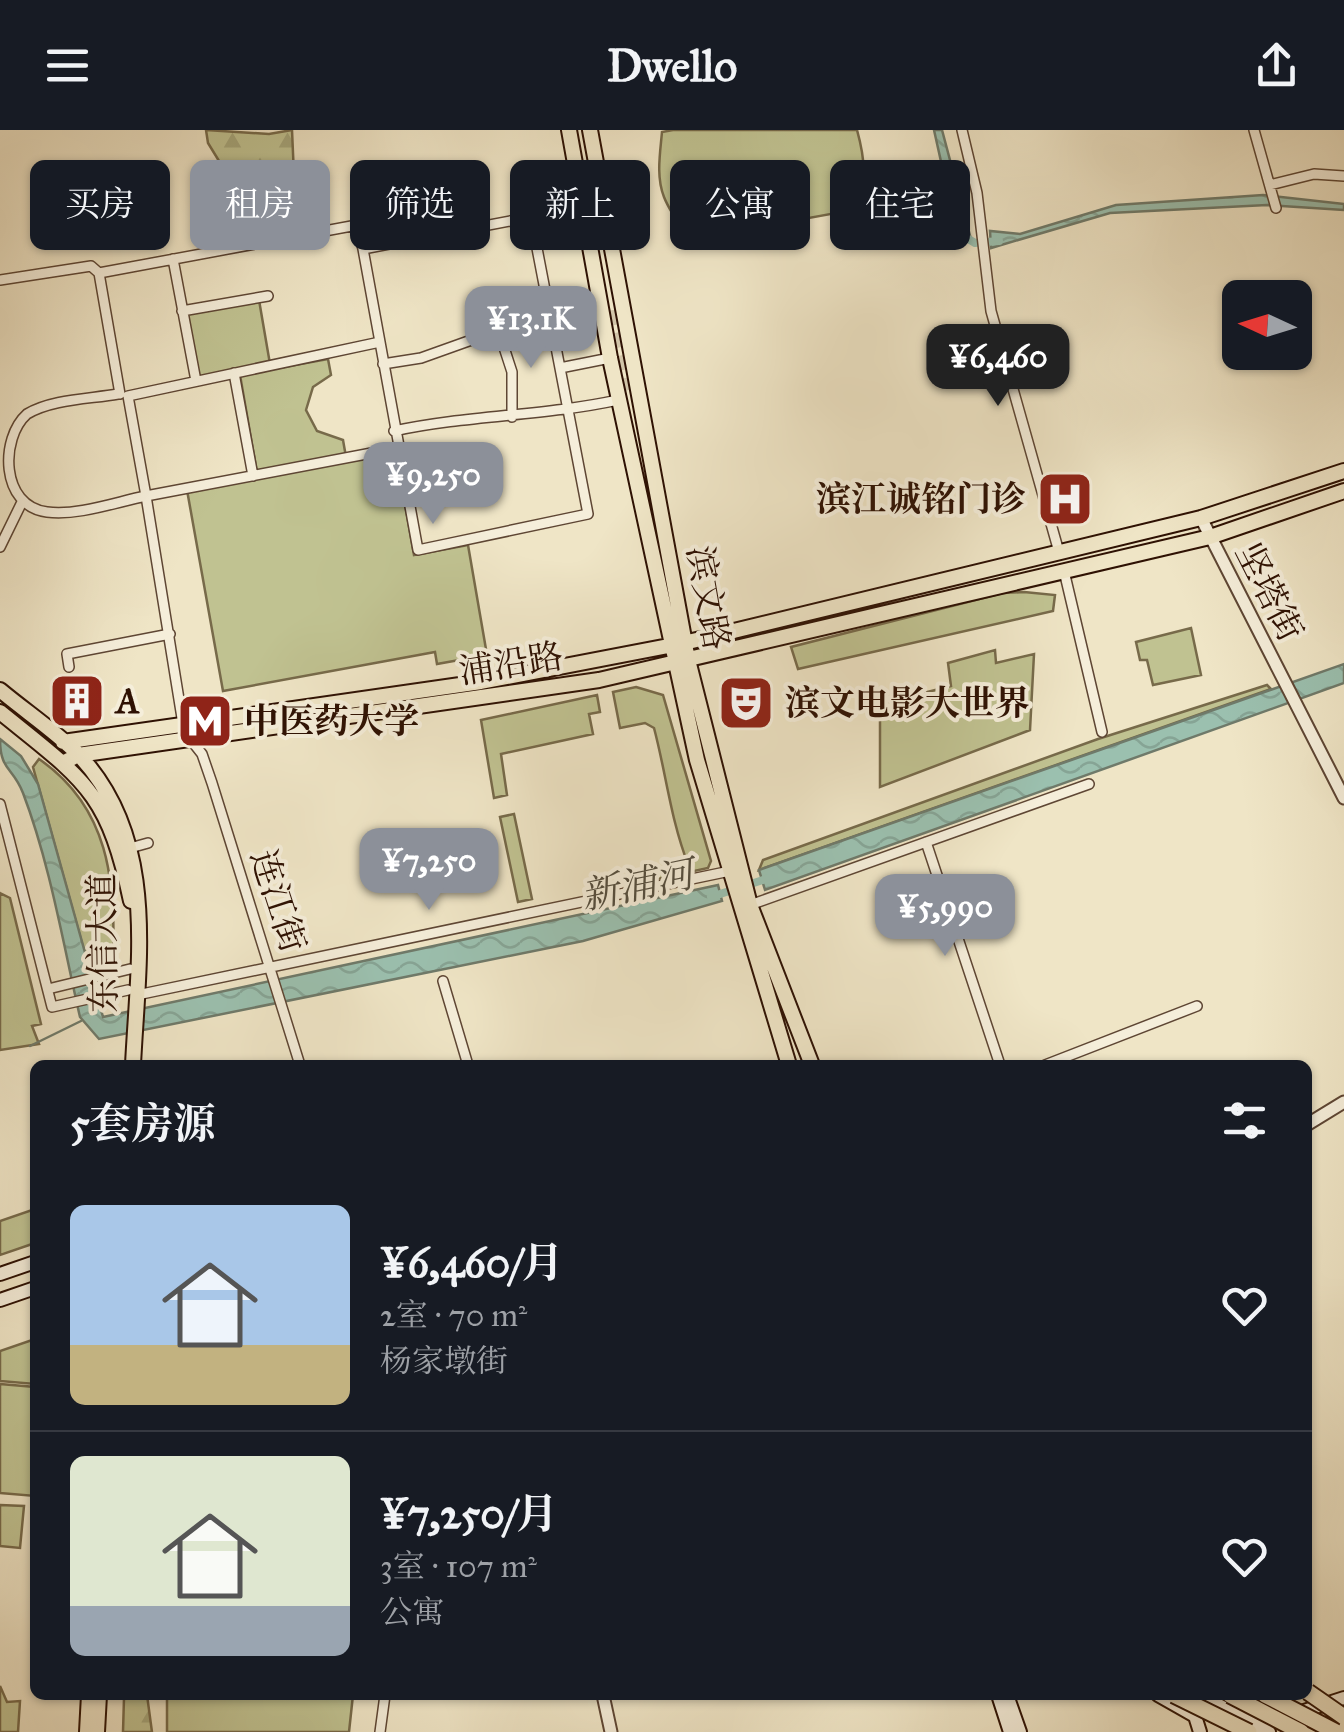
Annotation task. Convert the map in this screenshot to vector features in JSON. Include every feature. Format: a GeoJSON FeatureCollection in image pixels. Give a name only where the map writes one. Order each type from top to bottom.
{"type":"FeatureCollection","features":[{"type":"Feature","properties":{"kind":"highway"},"geometry":{"type":"LineString","coordinates":[[1312,1695],[1344,1716]]}},
{"type":"Feature","properties":{"kind":"highway"},"geometry":{"type":"LineString","coordinates":[[1186,1700],[1258,1730]]}},
{"type":"Feature","properties":{"kind":"highway"},"geometry":{"type":"LineString","coordinates":[[1240,1700],[1301,1732]]}},
{"type":"Feature","properties":{"kind":"highway"},"geometry":{"type":"LineString","coordinates":[[1280,1700],[1336,1732]]}},
{"type":"Feature","properties":{"kind":"main road","name":"滨文路"},"geometry":{"type":"LineString","coordinates":[[569,130],[618,400],[731,865],[788,1060]]}},
{"type":"Feature","properties":{"kind":"main road","name":"滨文路"},"geometry":{"type":"LineString","coordinates":[[590,130],[677,644]]}},
{"type":"Feature","properties":{"kind":"main road","name":"浦沿路"},"geometry":{"type":"LineString","coordinates":[[63,742],[480,682],[677,644],[1202,518],[1344,471]]}},
{"type":"Feature","properties":{"kind":"main road","name":"浦沿路"},"geometry":{"type":"LineString","coordinates":[[64,763],[78,755],[486,700],[682,662],[1210,537],[1344,491]]}},
{"type":"Feature","properties":{"kind":"main road","name":"东信大道"},"geometry":{"type":"LineString","coordinates":[[0,690],[78,755],[112,805],[130,848],[140,915],[125,1060]]}},
{"type":"Feature","properties":{"kind":"main road","name":"东信大道"},"geometry":{"type":"LineString","coordinates":[[0,712],[90,788],[116,836],[131,899],[132,1000]]}},
{"type":"Feature","properties":{"kind":"main road"},"geometry":{"type":"LineString","coordinates":[[63,742],[64,763]]}},
{"type":"Feature","properties":{"kind":"main road","name":"滨文路"},"geometry":{"type":"LineString","coordinates":[[745,906],[810,1060]]}},
{"type":"Feature","properties":{"kind":"main road","name":"东信大道"},"geometry":{"type":"LineString","coordinates":[[130,1036],[132,1060]]}},
{"type":"Feature","properties":{"kind":"main road"},"geometry":{"type":"LineString","coordinates":[[0,1274],[30,1264]]}},
{"type":"Feature","properties":{"kind":"main road"},"geometry":{"type":"LineString","coordinates":[[0,1300],[30,1290]]}},
{"type":"Feature","properties":{"kind":"main road"},"geometry":{"type":"LineString","coordinates":[[1312,1686],[1339,1699]]}},
{"type":"Feature","properties":{"kind":"main road"},"geometry":{"type":"LineString","coordinates":[[1239,1732],[1278,1726],[1339,1699]]}},
{"type":"Feature","properties":{"kind":"main road"},"geometry":{"type":"LineString","coordinates":[[87,1732],[89,1700]]}},
{"type":"Feature","properties":{"kind":"main road"},"geometry":{"type":"LineString","coordinates":[[97,1732],[99,1700]]}},
{"type":"Feature","properties":{"kind":"main road"},"geometry":{"type":"LineString","coordinates":[[1000,1700],[1010,1732]]}},
{"type":"Feature","properties":{"kind":"main road"},"geometry":{"type":"LineString","coordinates":[[1009,1700],[1020,1732]]}},
{"type":"Feature","properties":{"kind":"main road"},"geometry":{"type":"LineString","coordinates":[[1167,1700],[1195,1716],[1200,1732]]}},
{"type":"Feature","properties":{"kind":"main road"},"geometry":{"type":"LineString","coordinates":[[1202,1700],[1210,1720],[1208,1732]]}},
{"type":"Feature","properties":{"kind":"main road"},"geometry":{"type":"LineString","coordinates":[[1208,1700],[1258,1730]]}},
{"type":"Feature","properties":{"kind":"main road"},"geometry":{"type":"LineString","coordinates":[[1274,1700],[1278,1726]]}},
{"type":"Feature","properties":{"kind":"main road"},"geometry":{"type":"LineString","coordinates":[[1283,1700],[1310,1711]]}},
{"type":"Feature","properties":{"kind":"main road"},"geometry":{"type":"LineString","coordinates":[[1288,1732],[1344,1716]]}},
{"type":"Feature","properties":{"kind":"street"},"geometry":{"type":"LineString","coordinates":[[962,130],[991,311],[1059,552]]}},
{"type":"Feature","properties":{"kind":"street"},"geometry":{"type":"LineString","coordinates":[[1254,130],[1276,208]]}},
{"type":"Feature","properties":{"kind":"street"},"geometry":{"type":"LineString","coordinates":[[1271,189],[1314,174],[1344,176]]}},
{"type":"Feature","properties":{"kind":"street"},"geometry":{"type":"LineString","coordinates":[[363,250],[418,550],[588,514],[531,217],[490,225]]}},
{"type":"Feature","properties":{"kind":"street"},"geometry":{"type":"LineString","coordinates":[[99,273],[350,226]]}},
{"type":"Feature","properties":{"kind":"street"},"geometry":{"type":"LineString","coordinates":[[172,259],[196,382]]}},
{"type":"Feature","properties":{"kind":"street"},"geometry":{"type":"LineString","coordinates":[[0,280],[77,266],[91,266],[99,273],[146,496],[183,724]]}},
{"type":"Feature","properties":{"kind":"street"},"geometry":{"type":"LineString","coordinates":[[182,312],[268,296]]}},
{"type":"Feature","properties":{"kind":"street"},"geometry":{"type":"LineString","coordinates":[[383,364],[422,358],[500,332],[602,313]]}},
{"type":"Feature","properties":{"kind":"street"},"geometry":{"type":"LineString","coordinates":[[500,332],[512,372],[512,417]]}},
{"type":"Feature","properties":{"kind":"street"},"geometry":{"type":"LineString","coordinates":[[380,342],[196,382],[36,409],[9,431],[1,465],[8,487],[22,502],[55,512],[398,448]]}},
{"type":"Feature","properties":{"kind":"street"},"geometry":{"type":"LineString","coordinates":[[560,368],[610,358]]}},
{"type":"Feature","properties":{"kind":"street"},"geometry":{"type":"LineString","coordinates":[[234,373],[253,476]]}},
{"type":"Feature","properties":{"kind":"street"},"geometry":{"type":"LineString","coordinates":[[394,431],[436,422],[568,411],[618,400]]}},
{"type":"Feature","properties":{"kind":"street"},"geometry":{"type":"LineString","coordinates":[[0,422],[9,431]]}},
{"type":"Feature","properties":{"kind":"street"},"geometry":{"type":"LineString","coordinates":[[0,547],[22,502]]}},
{"type":"Feature","properties":{"kind":"street","name":"坚塔街"},"geometry":{"type":"LineString","coordinates":[[1202,518],[1344,798]]}},
{"type":"Feature","properties":{"kind":"street"},"geometry":{"type":"LineString","coordinates":[[1064,571],[1102,732]]}},
{"type":"Feature","properties":{"kind":"street"},"geometry":{"type":"LineString","coordinates":[[69,667],[67,654],[170,634]]}},
{"type":"Feature","properties":{"kind":"street"},"geometry":{"type":"LineString","coordinates":[[202,754],[210,737]]}},
{"type":"Feature","properties":{"kind":"street","name":"连江街"},"geometry":{"type":"LineString","coordinates":[[191,740],[202,754],[299,1060]]}},
{"type":"Feature","properties":{"kind":"street"},"geometry":{"type":"LineString","coordinates":[[745,906],[1089,784]]}},
{"type":"Feature","properties":{"kind":"street"},"geometry":{"type":"LineString","coordinates":[[0,804],[52,1007],[96,997],[132,1000],[731,865]]}},
{"type":"Feature","properties":{"kind":"street"},"geometry":{"type":"LineString","coordinates":[[926,842],[998,1060]]}},
{"type":"Feature","properties":{"kind":"street"},"geometry":{"type":"LineString","coordinates":[[130,848],[148,843]]}},
{"type":"Feature","properties":{"kind":"street"},"geometry":{"type":"LineString","coordinates":[[48,988],[130,968]]}},
{"type":"Feature","properties":{"kind":"street"},"geometry":{"type":"LineString","coordinates":[[442,981],[466,1060]]}},
{"type":"Feature","properties":{"kind":"street"},"geometry":{"type":"LineString","coordinates":[[1057,1060],[1196,1006]]}},
{"type":"Feature","properties":{"kind":"street"},"geometry":{"type":"LineString","coordinates":[[1312,1122],[1344,1102]]}},
{"type":"Feature","properties":{"kind":"street"},"geometry":{"type":"LineString","coordinates":[[380,1732],[384,1700]]}},
{"type":"Feature","properties":{"kind":"street"},"geometry":{"type":"LineString","coordinates":[[604,1700],[611,1732]]}},
{"type":"Feature","properties":{"kind":"green space"},"geometry":{"type":"Polygon","coordinates":[[[206,130],[269,134],[292,130],[293,160],[218,160],[208,143],[206,130]]]}},
{"type":"Feature","properties":{"kind":"green space"},"geometry":{"type":"Polygon","coordinates":[[[857,130],[863,160],[830,160],[830,214],[810,218],[810,160],[670,160],[670,208],[659,173],[662,132],[857,130]]]}},
{"type":"Feature","properties":{"kind":"green space"},"geometry":{"type":"Polygon","coordinates":[[[259,300],[270,364],[197,378],[186,314],[259,300]]]}},
{"type":"Feature","properties":{"kind":"green space"},"geometry":{"type":"Polygon","coordinates":[[[328,359],[331,375],[313,387],[306,410],[317,431],[343,440],[346,457],[257,473],[240,375],[328,359]]]}},
{"type":"Feature","properties":{"kind":"green space"},"geometry":{"type":"Polygon","coordinates":[[[396,453],[414,555],[468,545],[487,655],[437,664],[435,652],[223,691],[187,490],[396,453]]]}},
{"type":"Feature","properties":{"kind":"green space"},"geometry":{"type":"Polygon","coordinates":[[[1003,593],[1055,595],[1053,611],[798,669],[791,647],[1003,593]]]}},
{"type":"Feature","properties":{"kind":"green space"},"geometry":{"type":"Polygon","coordinates":[[[1191,628],[1201,675],[1153,685],[1147,660],[1140,660],[1136,642],[1191,628]]]}},
{"type":"Feature","properties":{"kind":"green space"},"geometry":{"type":"Polygon","coordinates":[[[995,650],[996,663],[1034,654],[1030,730],[880,787],[880,704],[951,686],[948,663],[995,650]]]}},
{"type":"Feature","properties":{"kind":"green space"},"geometry":{"type":"Polygon","coordinates":[[[1267,685],[1271,689],[759,870],[763,860],[1098,739],[1267,685]]]}},
{"type":"Feature","properties":{"kind":"green space"},"geometry":{"type":"Polygon","coordinates":[[[636,687],[663,695],[711,861],[708,868],[630,885],[629,879],[688,864],[654,728],[645,723],[620,728],[613,692],[636,687]]]}},
{"type":"Feature","properties":{"kind":"green space"},"geometry":{"type":"Polygon","coordinates":[[[597,695],[600,712],[589,714],[593,734],[501,754],[507,795],[494,798],[481,720],[597,695]]]}},
{"type":"Feature","properties":{"kind":"green space"},"geometry":{"type":"Polygon","coordinates":[[[39,759],[81,800],[94,823],[113,902],[113,959],[88,965],[33,767],[39,759]]]}},
{"type":"Feature","properties":{"kind":"green space"},"geometry":{"type":"Polygon","coordinates":[[[514,814],[532,899],[518,902],[500,817],[514,814]]]}},
{"type":"Feature","properties":{"kind":"green space"},"geometry":{"type":"Polygon","coordinates":[[[0,893],[10,898],[41,1024],[32,1026],[39,1044],[0,1050],[0,893]]]}},
{"type":"Feature","properties":{"kind":"green space"},"geometry":{"type":"Polygon","coordinates":[[[30,1211],[30,1245],[0,1255],[0,1221],[30,1211]]]}},
{"type":"Feature","properties":{"kind":"green space"},"geometry":{"type":"Polygon","coordinates":[[[30,1341],[30,1384],[0,1381],[0,1351],[30,1341]]]}},
{"type":"Feature","properties":{"kind":"green space"},"geometry":{"type":"Polygon","coordinates":[[[0,1384],[30,1387],[30,1496],[0,1493],[0,1384]]]}},
{"type":"Feature","properties":{"kind":"green space"},"geometry":{"type":"Polygon","coordinates":[[[0,1505],[24,1506],[20,1548],[0,1546],[0,1505]]]}},
{"type":"Feature","properties":{"kind":"green space"},"geometry":{"type":"Polygon","coordinates":[[[0,1686],[7,1702],[20,1701],[18,1732],[0,1732],[0,1686]]]}},
{"type":"Feature","properties":{"kind":"green space"},"geometry":{"type":"Polygon","coordinates":[[[124,1700],[148,1700],[152,1732],[123,1732],[124,1700]]]}},
{"type":"Feature","properties":{"kind":"green space"},"geometry":{"type":"Polygon","coordinates":[[[167,1700],[352,1700],[349,1732],[167,1732],[167,1700]]]}},
{"type":"Feature","properties":{"kind":"water"},"geometry":{"type":"Polygon","coordinates":[[[934,130],[942,130],[950,160],[941,160],[934,130]]]}},
{"type":"Feature","properties":{"kind":"water"},"geometry":{"type":"Polygon","coordinates":[[[1263,195],[1344,204],[1344,210],[1267,205],[1110,213],[991,248],[990,231],[1020,234],[1116,205],[1263,195]]]}},
{"type":"Feature","properties":{"kind":"water"},"geometry":{"type":"Polygon","coordinates":[[[1344,664],[1344,683],[765,890],[759,870],[1344,664]]]}},
{"type":"Feature","properties":{"kind":"water"},"geometry":{"type":"Polygon","coordinates":[[[0,739],[21,756],[38,784],[103,1017],[718,885],[722,901],[583,941],[99,1039],[80,1017],[41,848],[23,793],[2,757],[0,739]]]}},
{"type":"Feature","properties":{"kind":"waterway"},"geometry":{"type":"LineString","coordinates":[[970,240],[999,241]]}},
{"type":"Feature","properties":{"kind":"waterway","name":"新浦河"},"geometry":{"type":"LineString","coordinates":[[711,897],[769,878]]}},
{"type":"Feature","properties":{"kind":"waterway"},"geometry":{"type":"LineString","coordinates":[[30,1046],[81,1021]]}},
{"type":"Feature","properties":{"kind":"tunnel"},"geometry":{"type":"LineString","coordinates":[[608,311],[624,391]]}},
{"type":"Feature","properties":{"kind":"tunnel"},"geometry":{"type":"LineString","coordinates":[[696,731],[720,810]]}},
{"type":"Feature","properties":{"kind":"place","name":"滨江诚铭门诊"},"geometry":{"type":"Point","coordinates":[1065,499]}},
{"type":"Feature","properties":{"kind":"place","name":"A"},"geometry":{"type":"Point","coordinates":[77,701]}},
{"type":"Feature","properties":{"kind":"place","name":"滨文电影大世界"},"geometry":{"type":"Point","coordinates":[746,703]}},
{"type":"Feature","properties":{"kind":"place","name":"中医药大学"},"geometry":{"type":"Point","coordinates":[205,721]}}]}
